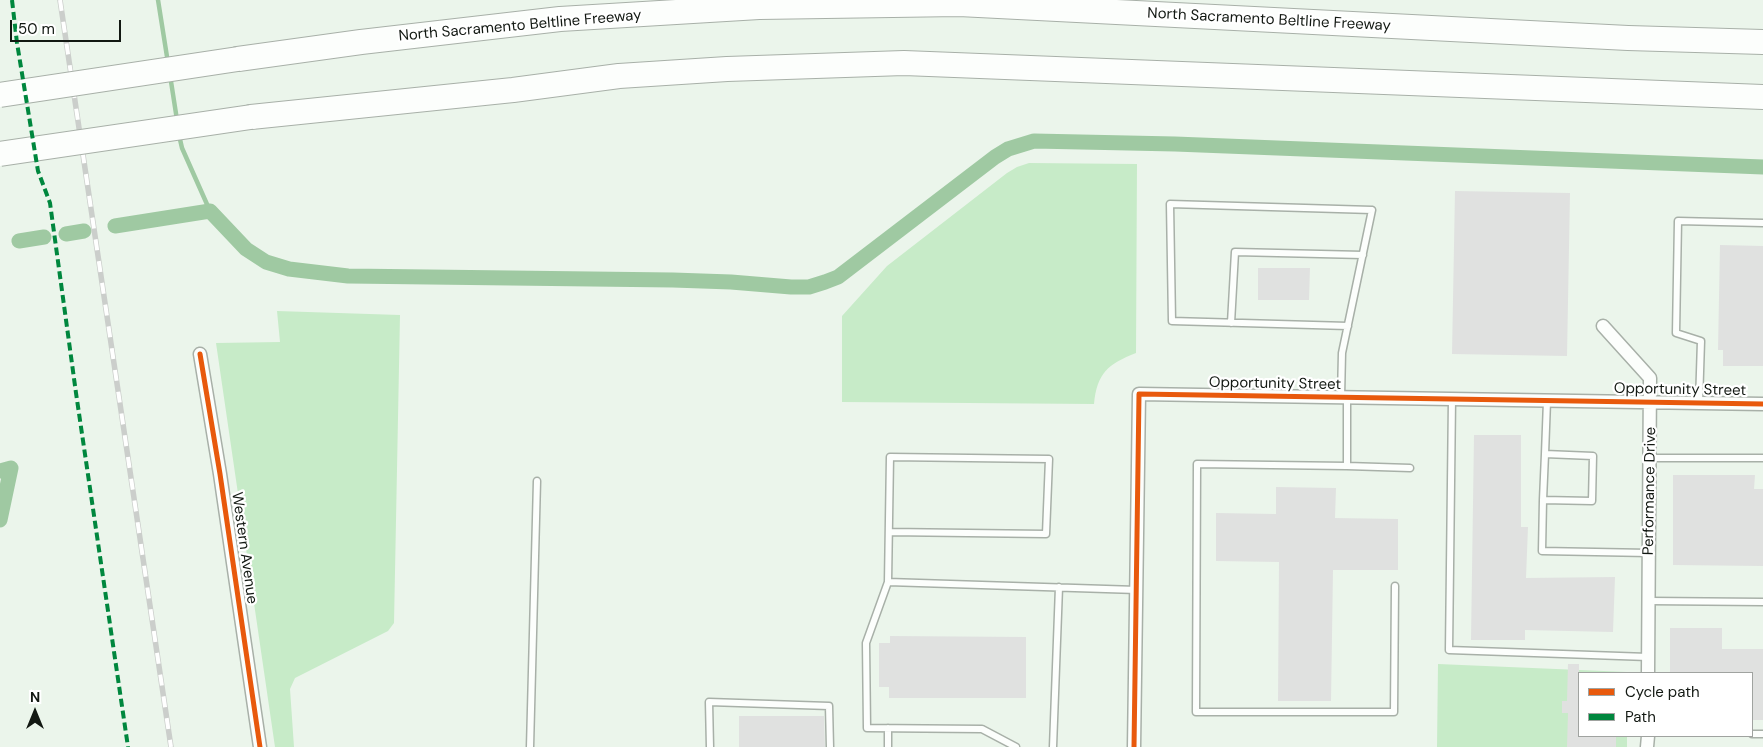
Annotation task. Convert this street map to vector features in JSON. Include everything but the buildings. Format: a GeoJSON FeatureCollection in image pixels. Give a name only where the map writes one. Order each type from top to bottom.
{"type":"FeatureCollection","features":[{"type":"Feature","properties":{"kind":"highway","name":"North Sacramento Beltline Freeway"},"geometry":{"type":"LineString","coordinates":[[0,96],[361,42],[560,19],[759,7],[960,4],[1628,38],[1763,42]]}},
{"type":"Feature","properties":{"kind":"highway"},"geometry":{"type":"LineString","coordinates":[[0,154],[251,117],[513,90],[619,76],[727,69],[904,63],[1763,97]]}},
{"type":"Feature","properties":{"kind":"street","name":"Performance Drive"},"geometry":{"type":"LineString","coordinates":[[1603,326],[1650,378],[1648,672]]}},
{"type":"Feature","properties":{"kind":"street","name":"Western Avenue"},"geometry":{"type":"LineString","coordinates":[[200,354],[220,474],[260,747]]}},
{"type":"Feature","properties":{"kind":"street","name":"Opportunity Street"},"geometry":{"type":"LineString","coordinates":[[1134,747],[1139,394],[1763,404]]}},
{"type":"Feature","properties":{"kind":"lane"},"geometry":{"type":"LineString","coordinates":[[1347,466],[1342,353],[1348,326],[1372,210],[1170,204],[1172,321],[1348,326]]}},
{"type":"Feature","properties":{"kind":"lane"},"geometry":{"type":"LineString","coordinates":[[1699,403],[1701,341],[1676,334],[1678,221],[1763,222]]}},
{"type":"Feature","properties":{"kind":"lane"},"geometry":{"type":"LineString","coordinates":[[1230,323],[1235,252],[1363,254]]}},
{"type":"Feature","properties":{"kind":"lane"},"geometry":{"type":"LineString","coordinates":[[1452,399],[1449,650],[1648,657]]}},
{"type":"Feature","properties":{"kind":"lane"},"geometry":{"type":"LineString","coordinates":[[1546,401],[1542,551],[1650,553]]}},
{"type":"Feature","properties":{"kind":"lane"},"geometry":{"type":"LineString","coordinates":[[1543,500],[1592,501],[1593,456],[1545,454]]}},
{"type":"Feature","properties":{"kind":"lane"},"geometry":{"type":"LineString","coordinates":[[889,532],[1046,534],[1048,459],[890,457],[888,582],[866,643],[868,728],[982,729],[1016,747]]}},
{"type":"Feature","properties":{"kind":"lane"},"geometry":{"type":"LineString","coordinates":[[1650,458],[1763,458]]}},
{"type":"Feature","properties":{"kind":"lane"},"geometry":{"type":"LineString","coordinates":[[1395,586],[1394,712],[1196,712],[1197,464],[1410,468]]}},
{"type":"Feature","properties":{"kind":"lane"},"geometry":{"type":"LineString","coordinates":[[530,747],[537,481]]}},
{"type":"Feature","properties":{"kind":"lane"},"geometry":{"type":"LineString","coordinates":[[888,582],[1137,590]]}},
{"type":"Feature","properties":{"kind":"lane"},"geometry":{"type":"LineString","coordinates":[[1053,747],[1059,587]]}},
{"type":"Feature","properties":{"kind":"lane"},"geometry":{"type":"LineString","coordinates":[[1649,601],[1763,602]]}},
{"type":"Feature","properties":{"kind":"lane"},"geometry":{"type":"LineString","coordinates":[[710,747],[709,702],[829,706],[830,747]]}},
{"type":"Feature","properties":{"kind":"lane"},"geometry":{"type":"LineString","coordinates":[[888,728],[888,747]]}},
{"type":"Feature","properties":{"kind":"green space"},"geometry":{"type":"Polygon","coordinates":[[[1029,163],[1137,164],[1136,353],[1118,361],[1101,377],[1094,404],[842,402],[842,316],[887,266],[1007,173],[1029,163]]]}},
{"type":"Feature","properties":{"kind":"green space"},"geometry":{"type":"Polygon","coordinates":[[[277,311],[400,315],[394,623],[388,631],[295,678],[290,689],[294,747],[275,747],[216,343],[280,342],[277,311]]]}},
{"type":"Feature","properties":{"kind":"green space"},"geometry":{"type":"Polygon","coordinates":[[[1438,664],[1627,672],[1578,672],[1578,737],[1627,737],[1627,747],[1437,747],[1438,664]]]}},
{"type":"Feature","properties":{"kind":"waterway"},"geometry":{"type":"LineString","coordinates":[[158,0],[168,63]]}},
{"type":"Feature","properties":{"kind":"waterway"},"geometry":{"type":"LineString","coordinates":[[170,75],[177,120]]}},
{"type":"Feature","properties":{"kind":"waterway"},"geometry":{"type":"LineString","coordinates":[[179,135],[182,148],[210,211]]}},
{"type":"Feature","properties":{"kind":"waterway"},"geometry":{"type":"LineString","coordinates":[[115,226],[210,211],[246,249],[266,262],[289,269],[348,276],[673,280],[809,287],[838,277],[995,157],[1008,149],[1034,141],[1175,144],[1763,167]]}},
{"type":"Feature","properties":{"kind":"waterway"},"geometry":{"type":"LineString","coordinates":[[66,234],[84,231]]}},
{"type":"Feature","properties":{"kind":"waterway"},"geometry":{"type":"LineString","coordinates":[[19,241],[44,237]]}},
{"type":"Feature","properties":{"kind":"waterway"},"geometry":{"type":"LineString","coordinates":[[0,471],[11,468],[0,520]]}},
{"type":"Feature","properties":{"kind":"railway"},"geometry":{"type":"LineString","coordinates":[[60,0],[171,747]]}},
{"type":"Feature","properties":{"kind":"marked path"},"geometry":{"type":"LineString","coordinates":[[12,0],[17,43],[38,171],[50,203],[128,747]]}},
{"type":"Feature","properties":{"kind":"cycle path"},"geometry":{"type":"LineString","coordinates":[[200,354],[220,474],[260,747]]}},
{"type":"Feature","properties":{"kind":"cycle path"},"geometry":{"type":"LineString","coordinates":[[1134,747],[1139,394],[1763,404]]}}]}
